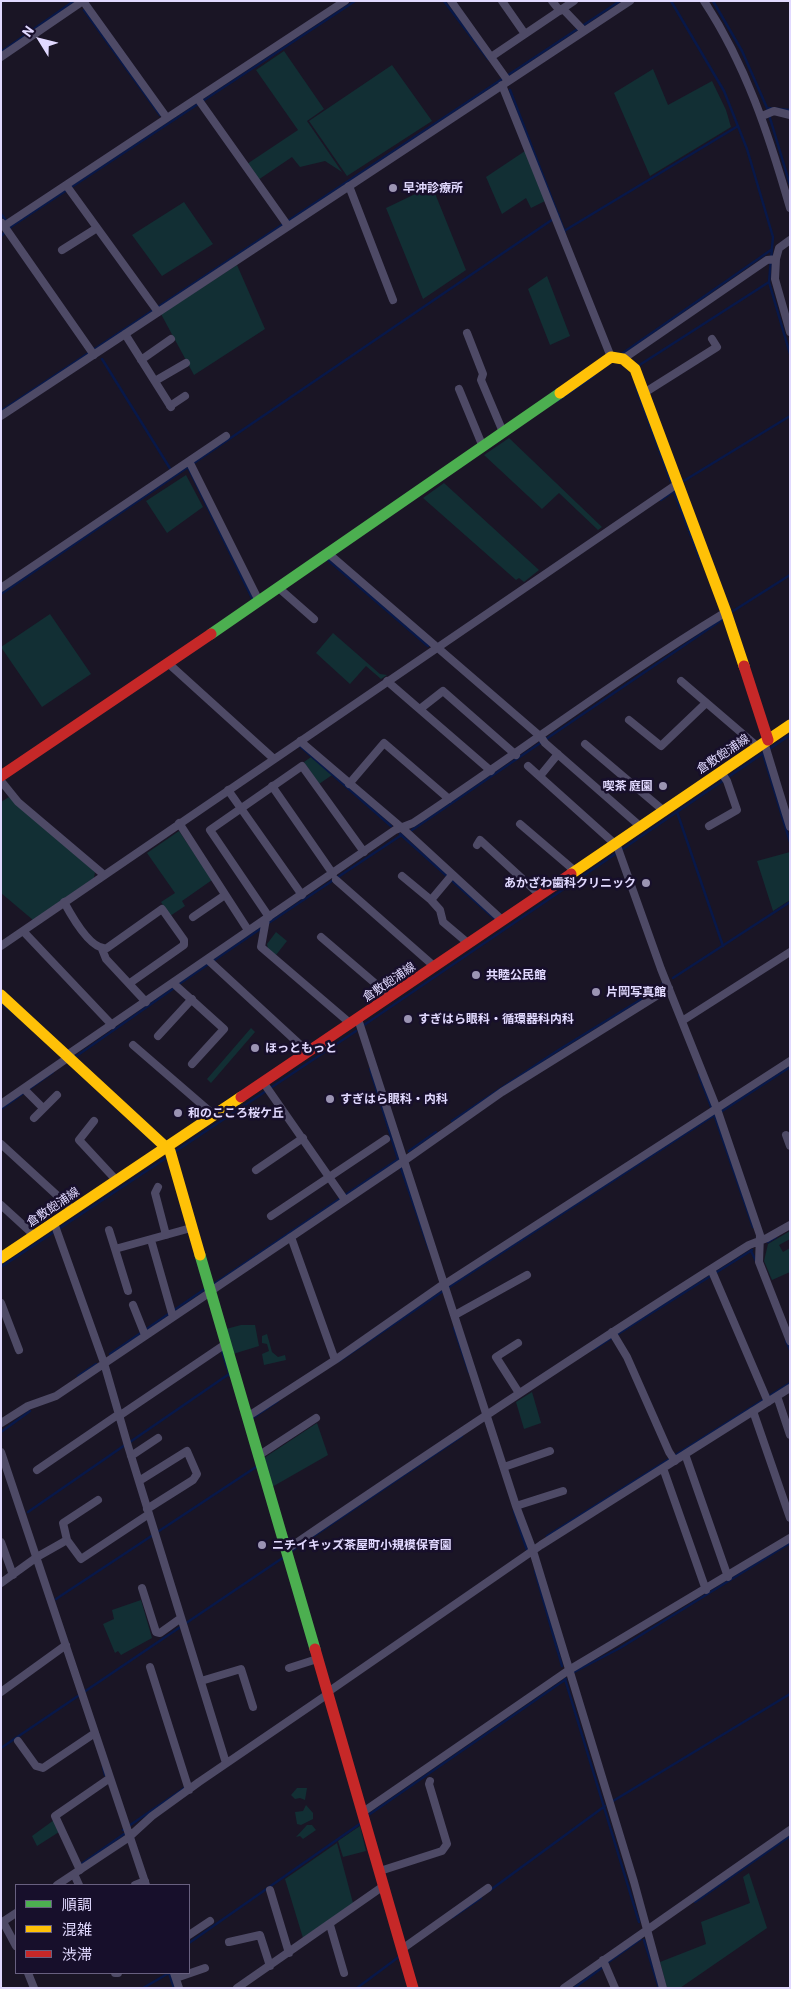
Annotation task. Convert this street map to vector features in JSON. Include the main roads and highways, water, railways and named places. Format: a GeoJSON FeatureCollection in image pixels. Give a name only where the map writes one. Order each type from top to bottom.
{"type":"FeatureCollection","features":[{"type":"Feature","properties":{"kind":"waterway"},"geometry":{"type":"LineString","coordinates":[[1,52],[74,1]]}},
{"type":"Feature","properties":{"kind":"waterway"},"geometry":{"type":"LineString","coordinates":[[1,236],[12,226],[355,1]]}},
{"type":"Feature","properties":{"kind":"waterway"},"geometry":{"type":"LineString","coordinates":[[444,1],[488,59]]}},
{"type":"Feature","properties":{"kind":"waterway"},"geometry":{"type":"LineString","coordinates":[[1,411],[620,1]]}},
{"type":"Feature","properties":{"kind":"waterway"},"geometry":{"type":"LineString","coordinates":[[671,1],[724,91],[747,149],[773,237],[769,282],[790,354]]}},
{"type":"Feature","properties":{"kind":"waterway"},"geometry":{"type":"LineString","coordinates":[[713,1],[742,51],[767,108],[790,185]]}},
{"type":"Feature","properties":{"kind":"waterway"},"geometry":{"type":"LineString","coordinates":[[84,10],[160,115]]}},
{"type":"Feature","properties":{"kind":"waterway"},"geometry":{"type":"LineString","coordinates":[[510,90],[565,233]]}},
{"type":"Feature","properties":{"kind":"waterway"},"geometry":{"type":"LineString","coordinates":[[767,108],[790,110]]}},
{"type":"Feature","properties":{"kind":"waterway"},"geometry":{"type":"LineString","coordinates":[[564,231],[738,126]]}},
{"type":"Feature","properties":{"kind":"waterway"},"geometry":{"type":"LineString","coordinates":[[1,214],[8,223]]}},
{"type":"Feature","properties":{"kind":"waterway"},"geometry":{"type":"LineString","coordinates":[[1,594],[559,215]]}},
{"type":"Feature","properties":{"kind":"waterway"},"geometry":{"type":"LineString","coordinates":[[623,353],[771,250]]}},
{"type":"Feature","properties":{"kind":"waterway"},"geometry":{"type":"LineString","coordinates":[[638,366],[769,282]]}},
{"type":"Feature","properties":{"kind":"waterway"},"geometry":{"type":"LineString","coordinates":[[102,359],[171,470]]}},
{"type":"Feature","properties":{"kind":"waterway"},"geometry":{"type":"LineString","coordinates":[[557,401],[594,376]]}},
{"type":"Feature","properties":{"kind":"waterway"},"geometry":{"type":"LineString","coordinates":[[636,387],[671,482]]}},
{"type":"Feature","properties":{"kind":"waterway"},"geometry":{"type":"LineString","coordinates":[[682,482],[790,416]]}},
{"type":"Feature","properties":{"kind":"waterway"},"geometry":{"type":"LineString","coordinates":[[188,467],[252,598]]}},
{"type":"Feature","properties":{"kind":"waterway"},"geometry":{"type":"LineString","coordinates":[[661,500],[674,491]]}},
{"type":"Feature","properties":{"kind":"waterway"},"geometry":{"type":"LineString","coordinates":[[674,492],[700,559]]}},
{"type":"Feature","properties":{"kind":"waterway"},"geometry":{"type":"LineString","coordinates":[[327,559],[428,646]]}},
{"type":"Feature","properties":{"kind":"waterway"},"geometry":{"type":"LineString","coordinates":[[730,613],[790,575]]}},
{"type":"Feature","properties":{"kind":"waterway"},"geometry":{"type":"LineString","coordinates":[[412,830],[723,619]]}},
{"type":"Feature","properties":{"kind":"waterway"},"geometry":{"type":"LineString","coordinates":[[364,1025],[790,735]]}},
{"type":"Feature","properties":{"kind":"waterway"},"geometry":{"type":"LineString","coordinates":[[300,746],[391,826]]}},
{"type":"Feature","properties":{"kind":"waterway"},"geometry":{"type":"LineString","coordinates":[[763,754],[790,842]]}},
{"type":"Feature","properties":{"kind":"waterway"},"geometry":{"type":"LineString","coordinates":[[677,812],[723,946]]}},
{"type":"Feature","properties":{"kind":"waterway"},"geometry":{"type":"LineString","coordinates":[[400,834],[495,919]]}},
{"type":"Feature","properties":{"kind":"waterway"},"geometry":{"type":"LineString","coordinates":[[267,924],[403,834]]}},
{"type":"Feature","properties":{"kind":"waterway"},"geometry":{"type":"LineString","coordinates":[[673,978],[790,902]]}},
{"type":"Feature","properties":{"kind":"waterway"},"geometry":{"type":"LineString","coordinates":[[179,984],[263,927]]}},
{"type":"Feature","properties":{"kind":"waterway"},"geometry":{"type":"LineString","coordinates":[[452,1121],[557,1051],[658,989],[663,983]]}},
{"type":"Feature","properties":{"kind":"waterway"},"geometry":{"type":"LineString","coordinates":[[75,1057],[174,988]]}},
{"type":"Feature","properties":{"kind":"waterway"},"geometry":{"type":"LineString","coordinates":[[1,1003],[11,1011]]}},
{"type":"Feature","properties":{"kind":"waterway"},"geometry":{"type":"LineString","coordinates":[[176,1151],[356,1031]]}},
{"type":"Feature","properties":{"kind":"waterway"},"geometry":{"type":"LineString","coordinates":[[722,1111],[790,1067]]}},
{"type":"Feature","properties":{"kind":"waterway"},"geometry":{"type":"LineString","coordinates":[[370,1069],[398,1159]]}},
{"type":"Feature","properties":{"kind":"waterway"},"geometry":{"type":"LineString","coordinates":[[1,1109],[53,1072]]}},
{"type":"Feature","properties":{"kind":"waterway"},"geometry":{"type":"LineString","coordinates":[[699,1075],[712,1109]]}},
{"type":"Feature","properties":{"kind":"waterway"},"geometry":{"type":"LineString","coordinates":[[714,1114],[753,1227]]}},
{"type":"Feature","properties":{"kind":"waterway"},"geometry":{"type":"LineString","coordinates":[[339,1361],[452,1285],[716,1114]]}},
{"type":"Feature","properties":{"kind":"waterway"},"geometry":{"type":"LineString","coordinates":[[409,1151],[436,1132]]}},
{"type":"Feature","properties":{"kind":"waterway"},"geometry":{"type":"LineString","coordinates":[[1,1267],[166,1158]]}},
{"type":"Feature","properties":{"kind":"waterway"},"geometry":{"type":"LineString","coordinates":[[214,1284],[400,1158]]}},
{"type":"Feature","properties":{"kind":"waterway"},"geometry":{"type":"LineString","coordinates":[[401,1168],[429,1249]]}},
{"type":"Feature","properties":{"kind":"waterway"},"geometry":{"type":"LineString","coordinates":[[768,1242],[776,1237]]}},
{"type":"Feature","properties":{"kind":"waterway"},"geometry":{"type":"LineString","coordinates":[[594,1349],[752,1250]]}},
{"type":"Feature","properties":{"kind":"waterway"},"geometry":{"type":"LineString","coordinates":[[751,1251],[756,1261]]}},
{"type":"Feature","properties":{"kind":"waterway"},"geometry":{"type":"LineString","coordinates":[[110,1354],[205,1289]]}},
{"type":"Feature","properties":{"kind":"waterway"},"geometry":{"type":"LineString","coordinates":[[454,1328],[469,1372]]}},
{"type":"Feature","properties":{"kind":"waterway"},"geometry":{"type":"LineString","coordinates":[[786,1341],[790,1350]]}},
{"type":"Feature","properties":{"kind":"waterway"},"geometry":{"type":"LineString","coordinates":[[221,1348],[230,1376]]}},
{"type":"Feature","properties":{"kind":"waterway"},"geometry":{"type":"LineString","coordinates":[[78,1376],[96,1364]]}},
{"type":"Feature","properties":{"kind":"waterway"},"geometry":{"type":"LineString","coordinates":[[130,1442],[229,1374]]}},
{"type":"Feature","properties":{"kind":"waterway"},"geometry":{"type":"LineString","coordinates":[[547,1536],[790,1383]]}},
{"type":"Feature","properties":{"kind":"waterway"},"geometry":{"type":"LineString","coordinates":[[251,1419],[278,1401]]}},
{"type":"Feature","properties":{"kind":"waterway"},"geometry":{"type":"LineString","coordinates":[[1,1432],[30,1411]]}},
{"type":"Feature","properties":{"kind":"waterway"},"geometry":{"type":"LineString","coordinates":[[290,1552],[462,1436]]}},
{"type":"Feature","properties":{"kind":"waterway"},"geometry":{"type":"LineString","coordinates":[[28,1512],[125,1445]]}},
{"type":"Feature","properties":{"kind":"waterway"},"geometry":{"type":"LineString","coordinates":[[56,1599],[256,1467]]}},
{"type":"Feature","properties":{"kind":"waterway"},"geometry":{"type":"LineString","coordinates":[[514,1511],[527,1550]]}},
{"type":"Feature","properties":{"kind":"waterway"},"geometry":{"type":"LineString","coordinates":[[574,1672],[620,1648],[790,1543]]}},
{"type":"Feature","properties":{"kind":"waterway"},"geometry":{"type":"LineString","coordinates":[[1,1748],[284,1557]]}},
{"type":"Feature","properties":{"kind":"waterway"},"geometry":{"type":"LineString","coordinates":[[535,1571],[562,1666]]}},
{"type":"Feature","properties":{"kind":"waterway"},"geometry":{"type":"LineString","coordinates":[[565,1679],[639,1922]]}},
{"type":"Feature","properties":{"kind":"waterway"},"geometry":{"type":"LineString","coordinates":[[367,1816],[566,1679]]}},
{"type":"Feature","properties":{"kind":"waterway"},"geometry":{"type":"LineString","coordinates":[[613,1801],[790,1694]]}},
{"type":"Feature","properties":{"kind":"waterway"},"geometry":{"type":"LineString","coordinates":[[103,1767],[105,1775]]}},
{"type":"Feature","properties":{"kind":"waterway"},"geometry":{"type":"LineString","coordinates":[[123,1830],[186,1787]]}},
{"type":"Feature","properties":{"kind":"waterway"},"geometry":{"type":"LineString","coordinates":[[489,1891],[605,1806]]}},
{"type":"Feature","properties":{"kind":"waterway"},"geometry":{"type":"LineString","coordinates":[[190,1942],[361,1823]]}},
{"type":"Feature","properties":{"kind":"waterway"},"geometry":{"type":"LineString","coordinates":[[80,1865],[124,1834]]}},
{"type":"Feature","properties":{"kind":"waterway"},"geometry":{"type":"LineString","coordinates":[[695,1902],[790,1836]]}},
{"type":"Feature","properties":{"kind":"waterway"},"geometry":{"type":"LineString","coordinates":[[453,1917],[481,1898]]}},
{"type":"Feature","properties":{"kind":"waterway"},"geometry":{"type":"LineString","coordinates":[[607,1963],[641,1939]]}},
{"type":"Feature","properties":{"kind":"waterway"},"geometry":{"type":"LineString","coordinates":[[644,1940],[659,1988]]}},
{"type":"Feature","properties":{"kind":"waterway"},"geometry":{"type":"LineString","coordinates":[[357,1988],[400,1956]]}},
{"type":"Feature","properties":{"kind":"waterway"},"geometry":{"type":"LineString","coordinates":[[574,1988],[603,1967]]}},
{"type":"Feature","properties":{"kind":"waterway"},"geometry":{"type":"LineString","coordinates":[[143,1988],[167,1974]]}},
{"type":"Feature","properties":{"kind":"waterway"},"geometry":{"type":"LineString","coordinates":[[169,1974],[174,1988]]}},
{"type":"Feature","properties":{"kind":"place","name":"早沖診療所"},"geometry":{"type":"Point","coordinates":[393,188]}},
{"type":"Feature","properties":{"kind":"place","name":"喫茶 庭園"},"geometry":{"type":"Point","coordinates":[663,786]}},
{"type":"Feature","properties":{"kind":"place","name":"あかざわ歯科クリニック"},"geometry":{"type":"Point","coordinates":[646,883]}},
{"type":"Feature","properties":{"kind":"place","name":"共睦公民館"},"geometry":{"type":"Point","coordinates":[476,975]}},
{"type":"Feature","properties":{"kind":"place","name":"片岡写真館"},"geometry":{"type":"Point","coordinates":[596,992]}},
{"type":"Feature","properties":{"kind":"place","name":"すぎはら眼科・循環器科内科"},"geometry":{"type":"Point","coordinates":[408,1019]}},
{"type":"Feature","properties":{"kind":"place","name":"ほっともっと"},"geometry":{"type":"Point","coordinates":[255,1048]}},
{"type":"Feature","properties":{"kind":"place","name":"すぎはら眼科・内科"},"geometry":{"type":"Point","coordinates":[330,1099]}},
{"type":"Feature","properties":{"kind":"place","name":"和のこころ桜ケ丘"},"geometry":{"type":"Point","coordinates":[178,1113]}},
{"type":"Feature","properties":{"kind":"place","name":"ニチイキッズ茶屋町小規模保育園"},"geometry":{"type":"Point","coordinates":[262,1545]}}]}
